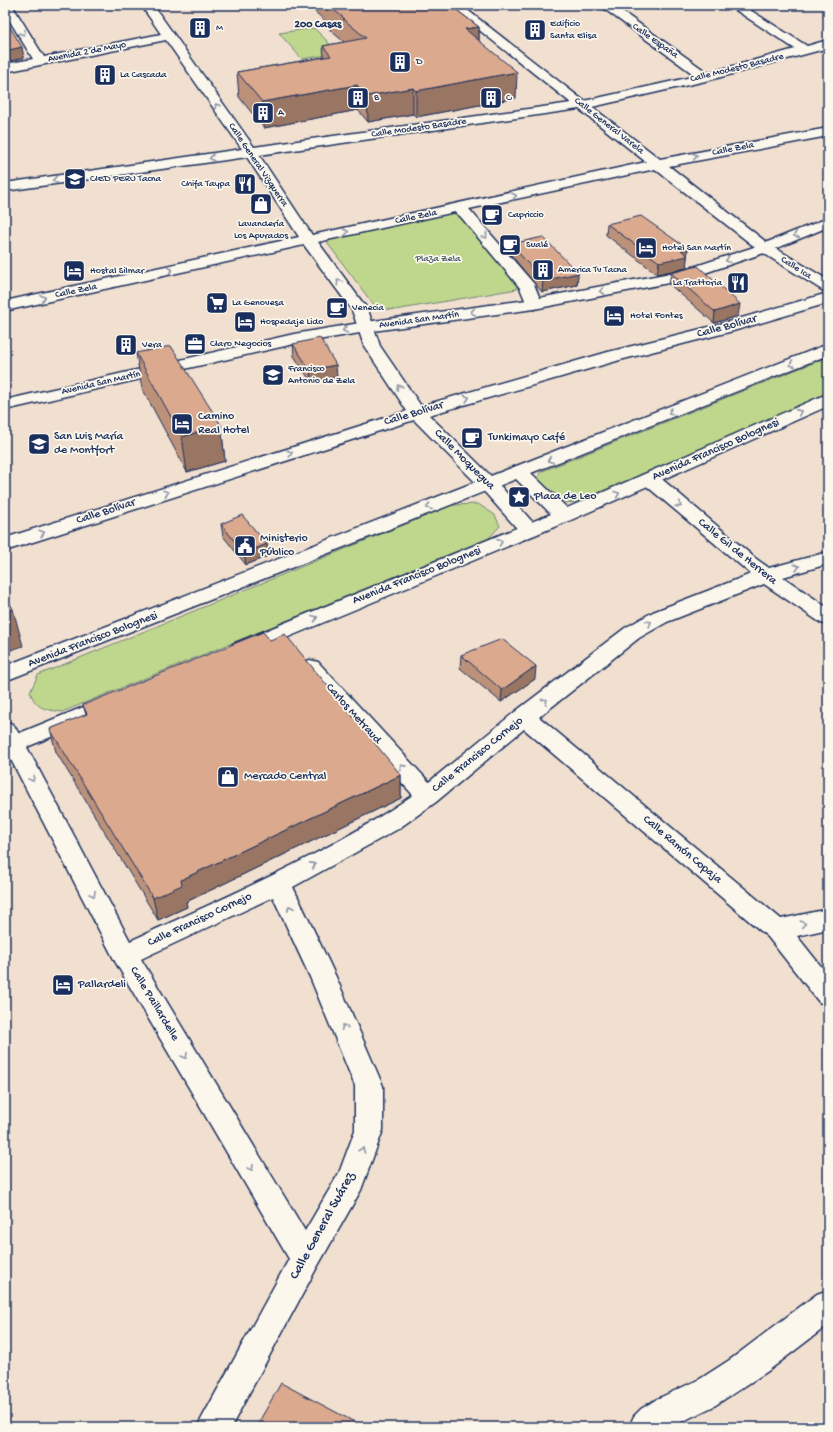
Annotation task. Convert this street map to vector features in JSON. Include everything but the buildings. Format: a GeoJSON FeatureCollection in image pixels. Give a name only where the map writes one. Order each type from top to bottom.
{"type":"FeatureCollection","features":[{"type":"Feature","properties":{"kind":"street"},"geometry":{"type":"LineString","coordinates":[[6,5],[41,61]]}},
{"type":"Feature","properties":{"kind":"street","name":"Calle General Vizquerra"},"geometry":{"type":"LineString","coordinates":[[147,5],[251,153],[308,240],[360,310],[366,327]]}},
{"type":"Feature","properties":{"kind":"street","name":"Calle General Varela"},"geometry":{"type":"LineString","coordinates":[[454,5],[765,248]]}},
{"type":"Feature","properties":{"kind":"street","name":"Calle España"},"geometry":{"type":"LineString","coordinates":[[605,5],[706,77]]}},
{"type":"Feature","properties":{"kind":"street"},"geometry":{"type":"LineString","coordinates":[[734,5],[805,50]]}},
{"type":"Feature","properties":{"kind":"street","name":"Avenida 2 de Mayo"},"geometry":{"type":"LineString","coordinates":[[5,68],[169,36]]}},
{"type":"Feature","properties":{"kind":"street","name":"Calle Modesto Basadre"},"geometry":{"type":"LineString","coordinates":[[5,187],[582,105],[706,77],[828,44]]}},
{"type":"Feature","properties":{"kind":"street","name":"Calle Zela"},"geometry":{"type":"LineString","coordinates":[[5,306],[657,164],[828,132]]}},
{"type":"Feature","properties":{"kind":"street"},"geometry":{"type":"LineString","coordinates":[[458,208],[466,214],[528,287],[534,304]]}},
{"type":"Feature","properties":{"kind":"street","name":"Avenida San Martín"},"geometry":{"type":"LineString","coordinates":[[5,405],[294,339],[366,327],[534,304],[684,275],[765,248],[828,222]]}},
{"type":"Feature","properties":{"kind":"street","name":"Calle Ica"},"geometry":{"type":"LineString","coordinates":[[765,248],[828,288]]}},
{"type":"Feature","properties":{"kind":"street","name":"Calle Bolívar"},"geometry":{"type":"LineString","coordinates":[[5,545],[417,413],[614,356],[727,328],[828,298]]}},
{"type":"Feature","properties":{"kind":"street","name":"Calle Moquegua"},"geometry":{"type":"LineString","coordinates":[[366,327],[372,346],[417,413],[488,484],[529,530]]}},
{"type":"Feature","properties":{"kind":"street","name":"Avenida Francisco Bolognesi"},"geometry":{"type":"LineString","coordinates":[[5,674],[520,472],[828,349]]}},
{"type":"Feature","properties":{"kind":"street","name":"Avenida Francisco Bolognesi"},"geometry":{"type":"LineString","coordinates":[[220,658],[290,645],[529,530],[650,479],[828,400]]}},
{"type":"Feature","properties":{"kind":"street"},"geometry":{"type":"LineString","coordinates":[[520,472],[564,516]]}},
{"type":"Feature","properties":{"kind":"street","name":"Calle Gil de Herrera"},"geometry":{"type":"LineString","coordinates":[[650,479],[765,576],[828,618]]}},
{"type":"Feature","properties":{"kind":"street","name":"Calle Francisco Cornejo"},"geometry":{"type":"LineString","coordinates":[[125,955],[279,883],[390,823],[428,796],[524,717],[632,633],[660,617],[765,576],[828,558]]}},
{"type":"Feature","properties":{"kind":"street","name":"Carlos Metraud"},"geometry":{"type":"LineString","coordinates":[[290,645],[428,796]]}},
{"type":"Feature","properties":{"kind":"street"},"geometry":{"type":"LineString","coordinates":[[8,741],[132,695]]}},
{"type":"Feature","properties":{"kind":"street","name":"Calle Ramón Copaja"},"geometry":{"type":"LineString","coordinates":[[524,717],[777,930],[828,994]]}},
{"type":"Feature","properties":{"kind":"street","name":"Calle Paillardelle"},"geometry":{"type":"LineString","coordinates":[[8,741],[125,955],[305,1259]]}},
{"type":"Feature","properties":{"kind":"street","name":"Calle General Suárez"},"geometry":{"type":"LineString","coordinates":[[213,1427],[305,1259],[351,1180],[369,1130],[368,1086],[323,977],[279,883]]}},
{"type":"Feature","properties":{"kind":"street"},"geometry":{"type":"LineString","coordinates":[[777,930],[828,919]]}},
{"type":"Feature","properties":{"kind":"street"},"geometry":{"type":"LineString","coordinates":[[645,1427],[656,1416],[710,1390],[765,1356],[828,1305]]}},
{"type":"Feature","properties":{"kind":"green space"},"geometry":{"type":"Polygon","coordinates":[[[314,28],[339,53],[302,59],[279,33],[314,28]]]}},
{"type":"Feature","properties":{"kind":"green space","name":"Plaza Zela"},"geometry":{"type":"Polygon","coordinates":[[[450,213],[461,215],[517,284],[517,289],[395,310],[376,308],[328,244],[329,239],[345,234],[450,213]]]}},
{"type":"Feature","properties":{"kind":"green space"},"geometry":{"type":"Polygon","coordinates":[[[828,357],[828,393],[577,502],[565,503],[538,480],[540,472],[828,357]]]}},
{"type":"Feature","properties":{"kind":"green space"},"geometry":{"type":"Polygon","coordinates":[[[478,504],[495,515],[500,526],[488,539],[62,712],[42,708],[30,692],[38,675],[452,505],[478,504]]]}},
{"type":"Feature","properties":{"kind":"place","name":"M"},"geometry":{"type":"Point","coordinates":[200,28]}},
{"type":"Feature","properties":{"kind":"place","name":"Edificio Santa Elisa"},"geometry":{"type":"Point","coordinates":[535,30]}},
{"type":"Feature","properties":{"kind":"place","name":"D"},"geometry":{"type":"Point","coordinates":[400,62]}},
{"type":"Feature","properties":{"kind":"place","name":"La Cascada"},"geometry":{"type":"Point","coordinates":[105,75]}},
{"type":"Feature","properties":{"kind":"place","name":"B"},"geometry":{"type":"Point","coordinates":[358,98]}},
{"type":"Feature","properties":{"kind":"place","name":"C"},"geometry":{"type":"Point","coordinates":[491,98]}},
{"type":"Feature","properties":{"kind":"place","name":"A"},"geometry":{"type":"Point","coordinates":[263,113]}},
{"type":"Feature","properties":{"kind":"place","name":"CIED PERU Tacna"},"geometry":{"type":"Point","coordinates":[75,179]}},
{"type":"Feature","properties":{"kind":"place","name":"Chifa Taypa"},"geometry":{"type":"Point","coordinates":[245,184]}},
{"type":"Feature","properties":{"kind":"place","name":"Lavandería Los Apurados"},"geometry":{"type":"Point","coordinates":[261,204]}},
{"type":"Feature","properties":{"kind":"place","name":"Capriccio"},"geometry":{"type":"Point","coordinates":[492,215]}},
{"type":"Feature","properties":{"kind":"place","name":"Sualé"},"geometry":{"type":"Point","coordinates":[510,245]}},
{"type":"Feature","properties":{"kind":"place","name":"Hotel San Martín"},"geometry":{"type":"Point","coordinates":[646,248]}},
{"type":"Feature","properties":{"kind":"place","name":"America Tv Tacna"},"geometry":{"type":"Point","coordinates":[543,270]}},
{"type":"Feature","properties":{"kind":"place","name":"Hostal Silmar"},"geometry":{"type":"Point","coordinates":[74,271]}},
{"type":"Feature","properties":{"kind":"place","name":"La Trattoria"},"geometry":{"type":"Point","coordinates":[738,283]}},
{"type":"Feature","properties":{"kind":"place","name":"La Genovesa"},"geometry":{"type":"Point","coordinates":[217,303]}},
{"type":"Feature","properties":{"kind":"place","name":"Venecia"},"geometry":{"type":"Point","coordinates":[337,308]}},
{"type":"Feature","properties":{"kind":"place","name":"Hotel Fontes"},"geometry":{"type":"Point","coordinates":[614,316]}},
{"type":"Feature","properties":{"kind":"place","name":"Hospedaje Lido"},"geometry":{"type":"Point","coordinates":[245,322]}},
{"type":"Feature","properties":{"kind":"place","name":"Claro Negocios"},"geometry":{"type":"Point","coordinates":[195,344]}},
{"type":"Feature","properties":{"kind":"place","name":"Vera"},"geometry":{"type":"Point","coordinates":[126,345]}},
{"type":"Feature","properties":{"kind":"place","name":"Francisco Antonio de Zela"},"geometry":{"type":"Point","coordinates":[273,375]}},
{"type":"Feature","properties":{"kind":"place","name":"Camino Real Hotel"},"geometry":{"type":"Point","coordinates":[182,424]}},
{"type":"Feature","properties":{"kind":"place","name":"Tunkimayo Café"},"geometry":{"type":"Point","coordinates":[472,438]}},
{"type":"Feature","properties":{"kind":"place","name":"San Luis María de Montfort"},"geometry":{"type":"Point","coordinates":[39,444]}},
{"type":"Feature","properties":{"kind":"place","name":"Placa de Leo"},"geometry":{"type":"Point","coordinates":[519,497]}},
{"type":"Feature","properties":{"kind":"place","name":"Ministerio Público"},"geometry":{"type":"Point","coordinates":[245,546]}},
{"type":"Feature","properties":{"kind":"place","name":"Mercado Central"},"geometry":{"type":"Point","coordinates":[228,777]}},
{"type":"Feature","properties":{"kind":"place","name":"Pallardeli"},"geometry":{"type":"Point","coordinates":[63,985]}},
{"type":"Feature","properties":{"kind":"district","name":"200 Casas"},"geometry":{"type":"Point","coordinates":[318,25]}}]}
